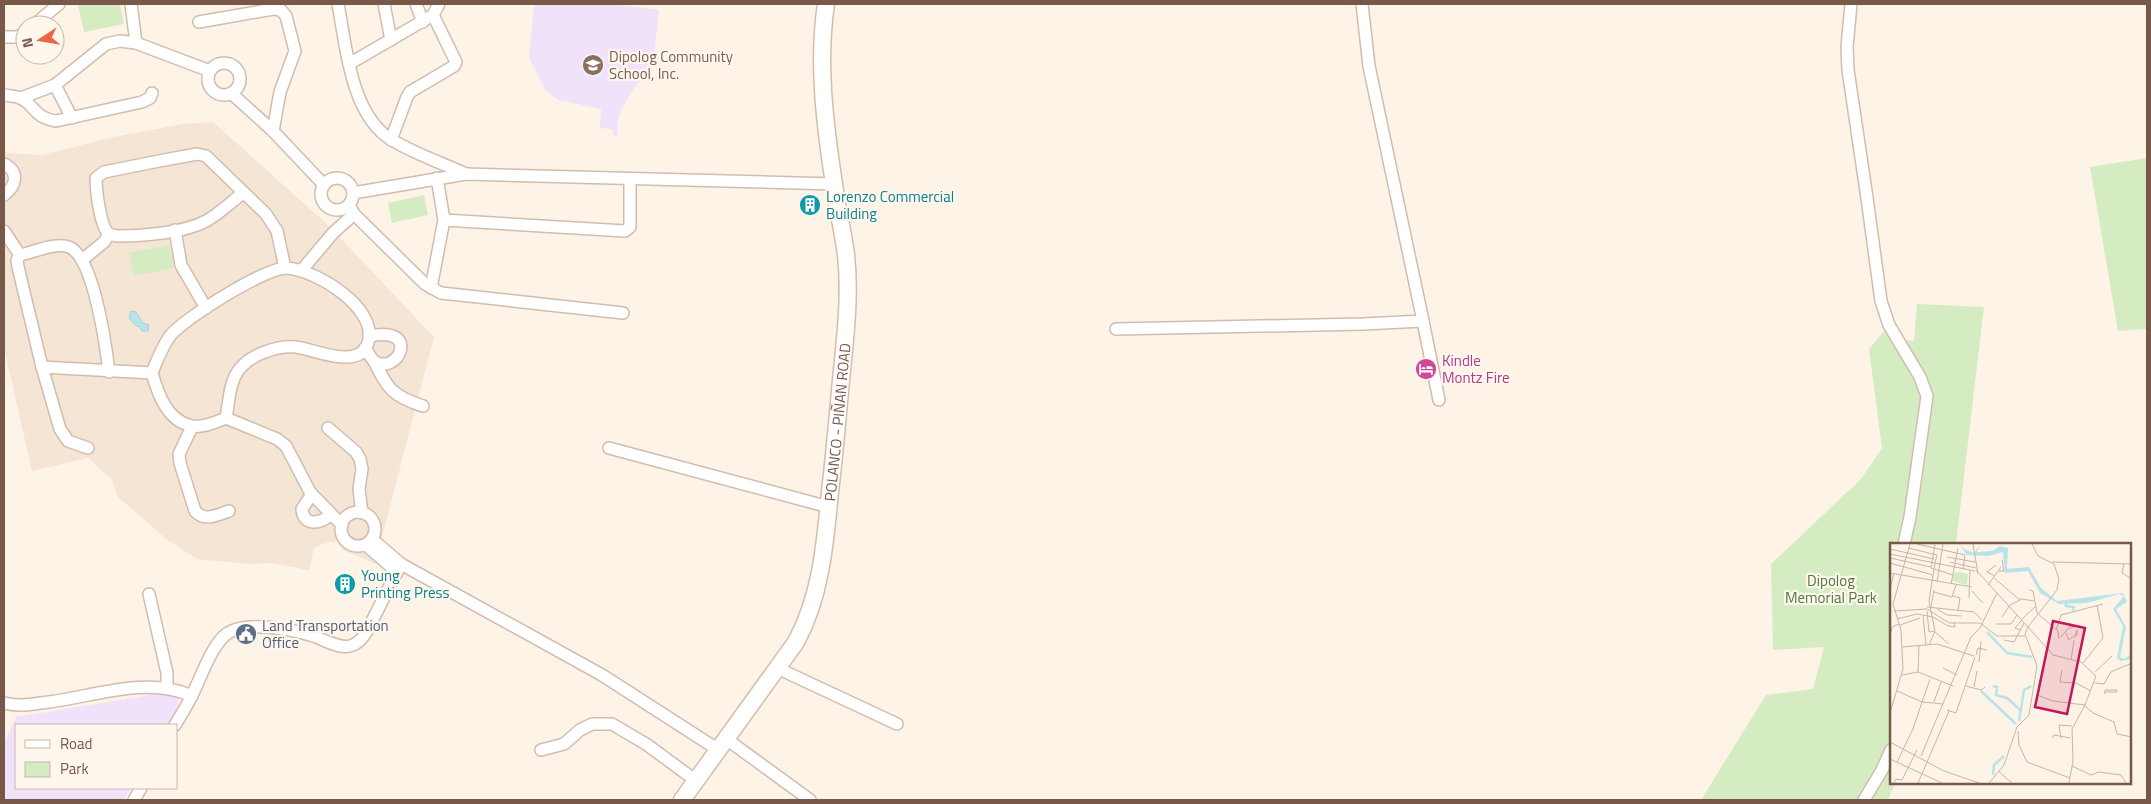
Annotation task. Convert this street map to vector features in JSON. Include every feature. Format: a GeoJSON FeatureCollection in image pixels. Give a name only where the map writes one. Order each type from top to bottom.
{"type":"FeatureCollection","features":[{"type":"Feature","properties":{"kind":"main road","name":"POLANCO - PIÑAN ROAD"},"geometry":{"type":"LineString","coordinates":[[682,800],[694,780],[796,642],[806,625],[814,601],[829,507],[848,285],[846,255],[826,125],[821,47],[826,4]]}},
{"type":"Feature","properties":{"kind":"street"},"geometry":{"type":"LineString","coordinates":[[46,15],[59,4]]}},
{"type":"Feature","properties":{"kind":"street"},"geometry":{"type":"LineString","coordinates":[[131,4],[136,43]]}},
{"type":"Feature","properties":{"kind":"street"},"geometry":{"type":"LineString","coordinates":[[338,4],[349,64],[360,101],[376,126],[391,140],[466,174]]}},
{"type":"Feature","properties":{"kind":"street"},"geometry":{"type":"LineString","coordinates":[[384,4],[391,40]]}},
{"type":"Feature","properties":{"kind":"street"},"geometry":{"type":"LineString","coordinates":[[391,140],[406,97],[410,92],[454,66],[456,62],[428,18],[416,4]]}},
{"type":"Feature","properties":{"kind":"street"},"geometry":{"type":"LineString","coordinates":[[349,64],[428,18],[439,4]]}},
{"type":"Feature","properties":{"kind":"street"},"geometry":{"type":"LineString","coordinates":[[1362,4],[1369,66],[1439,400]]}},
{"type":"Feature","properties":{"kind":"street"},"geometry":{"type":"LineString","coordinates":[[1851,4],[1846,47],[1848,70],[1868,198],[1880,302],[1889,325],[1920,377],[1927,396],[1910,517],[1904,543]]}},
{"type":"Feature","properties":{"kind":"street"},"geometry":{"type":"LineString","coordinates":[[199,22],[273,9],[281,10],[286,16],[294,54],[280,92],[273,131]]}},
{"type":"Feature","properties":{"kind":"street"},"geometry":{"type":"LineString","coordinates":[[4,95],[21,98],[54,85],[106,44],[120,41],[136,43],[210,71]]}},
{"type":"Feature","properties":{"kind":"street"},"geometry":{"type":"LineString","coordinates":[[222,63],[235,67],[239,74],[239,83],[231,93],[222,94],[214,91],[208,79],[210,71],[217,64],[222,63]]}},
{"type":"Feature","properties":{"kind":"street"},"geometry":{"type":"LineString","coordinates":[[54,85],[72,118]]}},
{"type":"Feature","properties":{"kind":"street"},"geometry":{"type":"LineString","coordinates":[[21,98],[38,115],[46,119],[56,120],[142,102],[150,98],[152,92]]}},
{"type":"Feature","properties":{"kind":"street"},"geometry":{"type":"LineString","coordinates":[[231,93],[273,131],[324,186]]}},
{"type":"Feature","properties":{"kind":"street"},"geometry":{"type":"LineString","coordinates":[[243,193],[208,220],[196,226],[123,236],[109,234],[104,228],[96,190],[96,178],[104,172],[197,154],[206,156],[266,214],[278,231],[285,268]]}},
{"type":"Feature","properties":{"kind":"street"},"geometry":{"type":"LineString","coordinates":[[4,164],[10,167],[14,173],[15,181],[10,190],[4,195]]}},
{"type":"Feature","properties":{"kind":"street"},"geometry":{"type":"LineString","coordinates":[[353,193],[466,174],[834,184]]}},
{"type":"Feature","properties":{"kind":"street"},"geometry":{"type":"LineString","coordinates":[[430,288],[444,220],[437,178]]}},
{"type":"Feature","properties":{"kind":"street"},"geometry":{"type":"LineString","coordinates":[[301,271],[352,209],[353,193],[350,184],[343,179],[330,180],[324,186],[322,199],[328,207],[337,210],[352,209],[430,288],[450,294],[623,312]]}},
{"type":"Feature","properties":{"kind":"street"},"geometry":{"type":"LineString","coordinates":[[444,220],[625,231],[630,227],[630,179]]}},
{"type":"Feature","properties":{"kind":"street"},"geometry":{"type":"LineString","coordinates":[[4,230],[20,256]]}},
{"type":"Feature","properties":{"kind":"street"},"geometry":{"type":"LineString","coordinates":[[175,230],[181,265],[206,308]]}},
{"type":"Feature","properties":{"kind":"street"},"geometry":{"type":"LineString","coordinates":[[82,260],[104,242],[109,234]]}},
{"type":"Feature","properties":{"kind":"street"},"geometry":{"type":"LineString","coordinates":[[88,448],[68,441],[60,430],[42,367],[18,267],[17,260],[20,256],[57,246],[69,247],[79,254],[101,316],[109,372]]}},
{"type":"Feature","properties":{"kind":"street"},"geometry":{"type":"LineString","coordinates":[[226,418],[231,386],[237,372],[244,364],[254,358],[284,347],[295,347],[348,358],[358,355],[365,348],[369,336],[364,317],[341,291],[325,281],[301,271],[285,268],[255,279],[189,319],[171,335],[160,353],[152,373],[160,397],[169,412],[178,420],[192,427],[207,425],[226,418],[277,439],[286,446],[306,487],[342,526]]}},
{"type":"Feature","properties":{"kind":"street"},"geometry":{"type":"LineString","coordinates":[[1116,329],[1423,321]]}},
{"type":"Feature","properties":{"kind":"street"},"geometry":{"type":"LineString","coordinates":[[369,336],[387,333],[396,337],[402,349],[400,355],[394,360],[384,364],[374,361]]}},
{"type":"Feature","properties":{"kind":"street"},"geometry":{"type":"LineString","coordinates":[[365,348],[392,392],[402,399],[423,406]]}},
{"type":"Feature","properties":{"kind":"street"},"geometry":{"type":"LineString","coordinates":[[42,367],[152,373]]}},
{"type":"Feature","properties":{"kind":"street"},"geometry":{"type":"LineString","coordinates":[[192,427],[179,454],[195,511],[199,515],[209,517],[229,511]]}},
{"type":"Feature","properties":{"kind":"street"},"geometry":{"type":"LineString","coordinates":[[328,428],[356,452],[360,459],[362,470],[359,489],[362,512]]}},
{"type":"Feature","properties":{"kind":"street"},"geometry":{"type":"LineString","coordinates":[[610,448],[829,507]]}},
{"type":"Feature","properties":{"kind":"street"},"geometry":{"type":"LineString","coordinates":[[312,494],[302,509],[305,519],[312,523],[320,522],[331,514]]}},
{"type":"Feature","properties":{"kind":"street"},"geometry":{"type":"LineString","coordinates":[[362,512],[370,517],[374,523],[375,532],[369,542],[356,546],[348,543],[342,535],[342,526],[349,515],[362,512]]}},
{"type":"Feature","properties":{"kind":"street"},"geometry":{"type":"LineString","coordinates":[[369,542],[399,568],[602,676],[722,743],[810,800]]}},
{"type":"Feature","properties":{"kind":"street"},"geometry":{"type":"LineString","coordinates":[[176,724],[192,696],[216,647],[226,633],[237,628],[284,629],[311,635],[340,646],[350,646],[362,640],[399,568]]}},
{"type":"Feature","properties":{"kind":"street"},"geometry":{"type":"LineString","coordinates":[[149,594],[167,673],[167,688]]}},
{"type":"Feature","properties":{"kind":"street"},"geometry":{"type":"LineString","coordinates":[[777,668],[897,724]]}},
{"type":"Feature","properties":{"kind":"street"},"geometry":{"type":"LineString","coordinates":[[4,703],[24,706],[120,690],[167,688],[192,696]]}},
{"type":"Feature","properties":{"kind":"street"},"geometry":{"type":"LineString","coordinates":[[541,750],[564,744],[580,730],[592,724],[600,722],[612,724],[646,744],[694,780]]}},
{"type":"Feature","properties":{"kind":"street"},"geometry":{"type":"LineString","coordinates":[[1864,800],[1890,752]]}},
{"type":"Feature","properties":{"kind":"street"},"geometry":{"type":"LineString","coordinates":[[134,800],[140,789]]}},
{"type":"Feature","properties":{"kind":"shaded area","name":"Dipolog Community School, Inc."},"geometry":{"type":"Polygon","coordinates":[[[534,4],[612,4],[659,10],[652,74],[643,77],[631,92],[621,110],[617,122],[618,137],[614,137],[612,129],[600,128],[601,109],[558,100],[545,90],[529,57],[534,4]]]}},
{"type":"Feature","properties":{"kind":"shaded area"},"geometry":{"type":"Polygon","coordinates":[[[213,122],[328,225],[434,337],[375,564],[343,550],[337,541],[324,543],[314,548],[309,570],[270,563],[250,564],[197,559],[166,539],[118,497],[112,480],[88,458],[32,471],[4,348],[4,153],[43,155],[109,138],[183,124],[213,122]]]}},
{"type":"Feature","properties":{"kind":"shaded area"},"geometry":{"type":"Polygon","coordinates":[[[168,692],[179,699],[175,714],[169,724],[15,724],[15,789],[130,789],[124,800],[4,800],[4,744],[16,717],[168,692]]]}},
{"type":"Feature","properties":{"kind":"green space"},"geometry":{"type":"Polygon","coordinates":[[[120,4],[124,24],[84,32],[78,5],[120,4]]]}},
{"type":"Feature","properties":{"kind":"green space"},"geometry":{"type":"Polygon","coordinates":[[[2147,158],[2147,329],[2118,331],[2090,167],[2147,158]]]}},
{"type":"Feature","properties":{"kind":"green space"},"geometry":{"type":"Polygon","coordinates":[[[424,195],[428,215],[392,223],[388,203],[424,195]]]}},
{"type":"Feature","properties":{"kind":"green space"},"geometry":{"type":"Polygon","coordinates":[[[169,245],[174,268],[134,276],[129,253],[169,245]]]}},
{"type":"Feature","properties":{"kind":"green space","name":"Dipolog Memorial Park"},"geometry":{"type":"Polygon","coordinates":[[[1917,304],[1984,307],[1956,543],[1890,543],[1890,784],[1895,784],[1888,800],[1701,800],[1766,695],[1813,689],[1824,647],[1773,650],[1771,564],[1861,479],[1882,448],[1869,349],[1885,330],[1892,331],[1898,339],[1914,341],[1917,304]]]}},
{"type":"Feature","properties":{"kind":"water"},"geometry":{"type":"Polygon","coordinates":[[[131,311],[136,312],[143,323],[149,325],[148,331],[142,331],[129,318],[131,311]]]}},
{"type":"Feature","properties":{"kind":"place","name":"Dipolog Community School, Inc."},"geometry":{"type":"Point","coordinates":[593,65]}},
{"type":"Feature","properties":{"kind":"place","name":"Lorenzo Commercial Building"},"geometry":{"type":"Point","coordinates":[810,205]}},
{"type":"Feature","properties":{"kind":"place","name":"Kindle Montz Fire"},"geometry":{"type":"Point","coordinates":[1426,369]}},
{"type":"Feature","properties":{"kind":"place","name":"Young Printing Press"},"geometry":{"type":"Point","coordinates":[345,584]}},
{"type":"Feature","properties":{"kind":"place","name":"Land Transportation Office"},"geometry":{"type":"Point","coordinates":[246,634]}}]}
